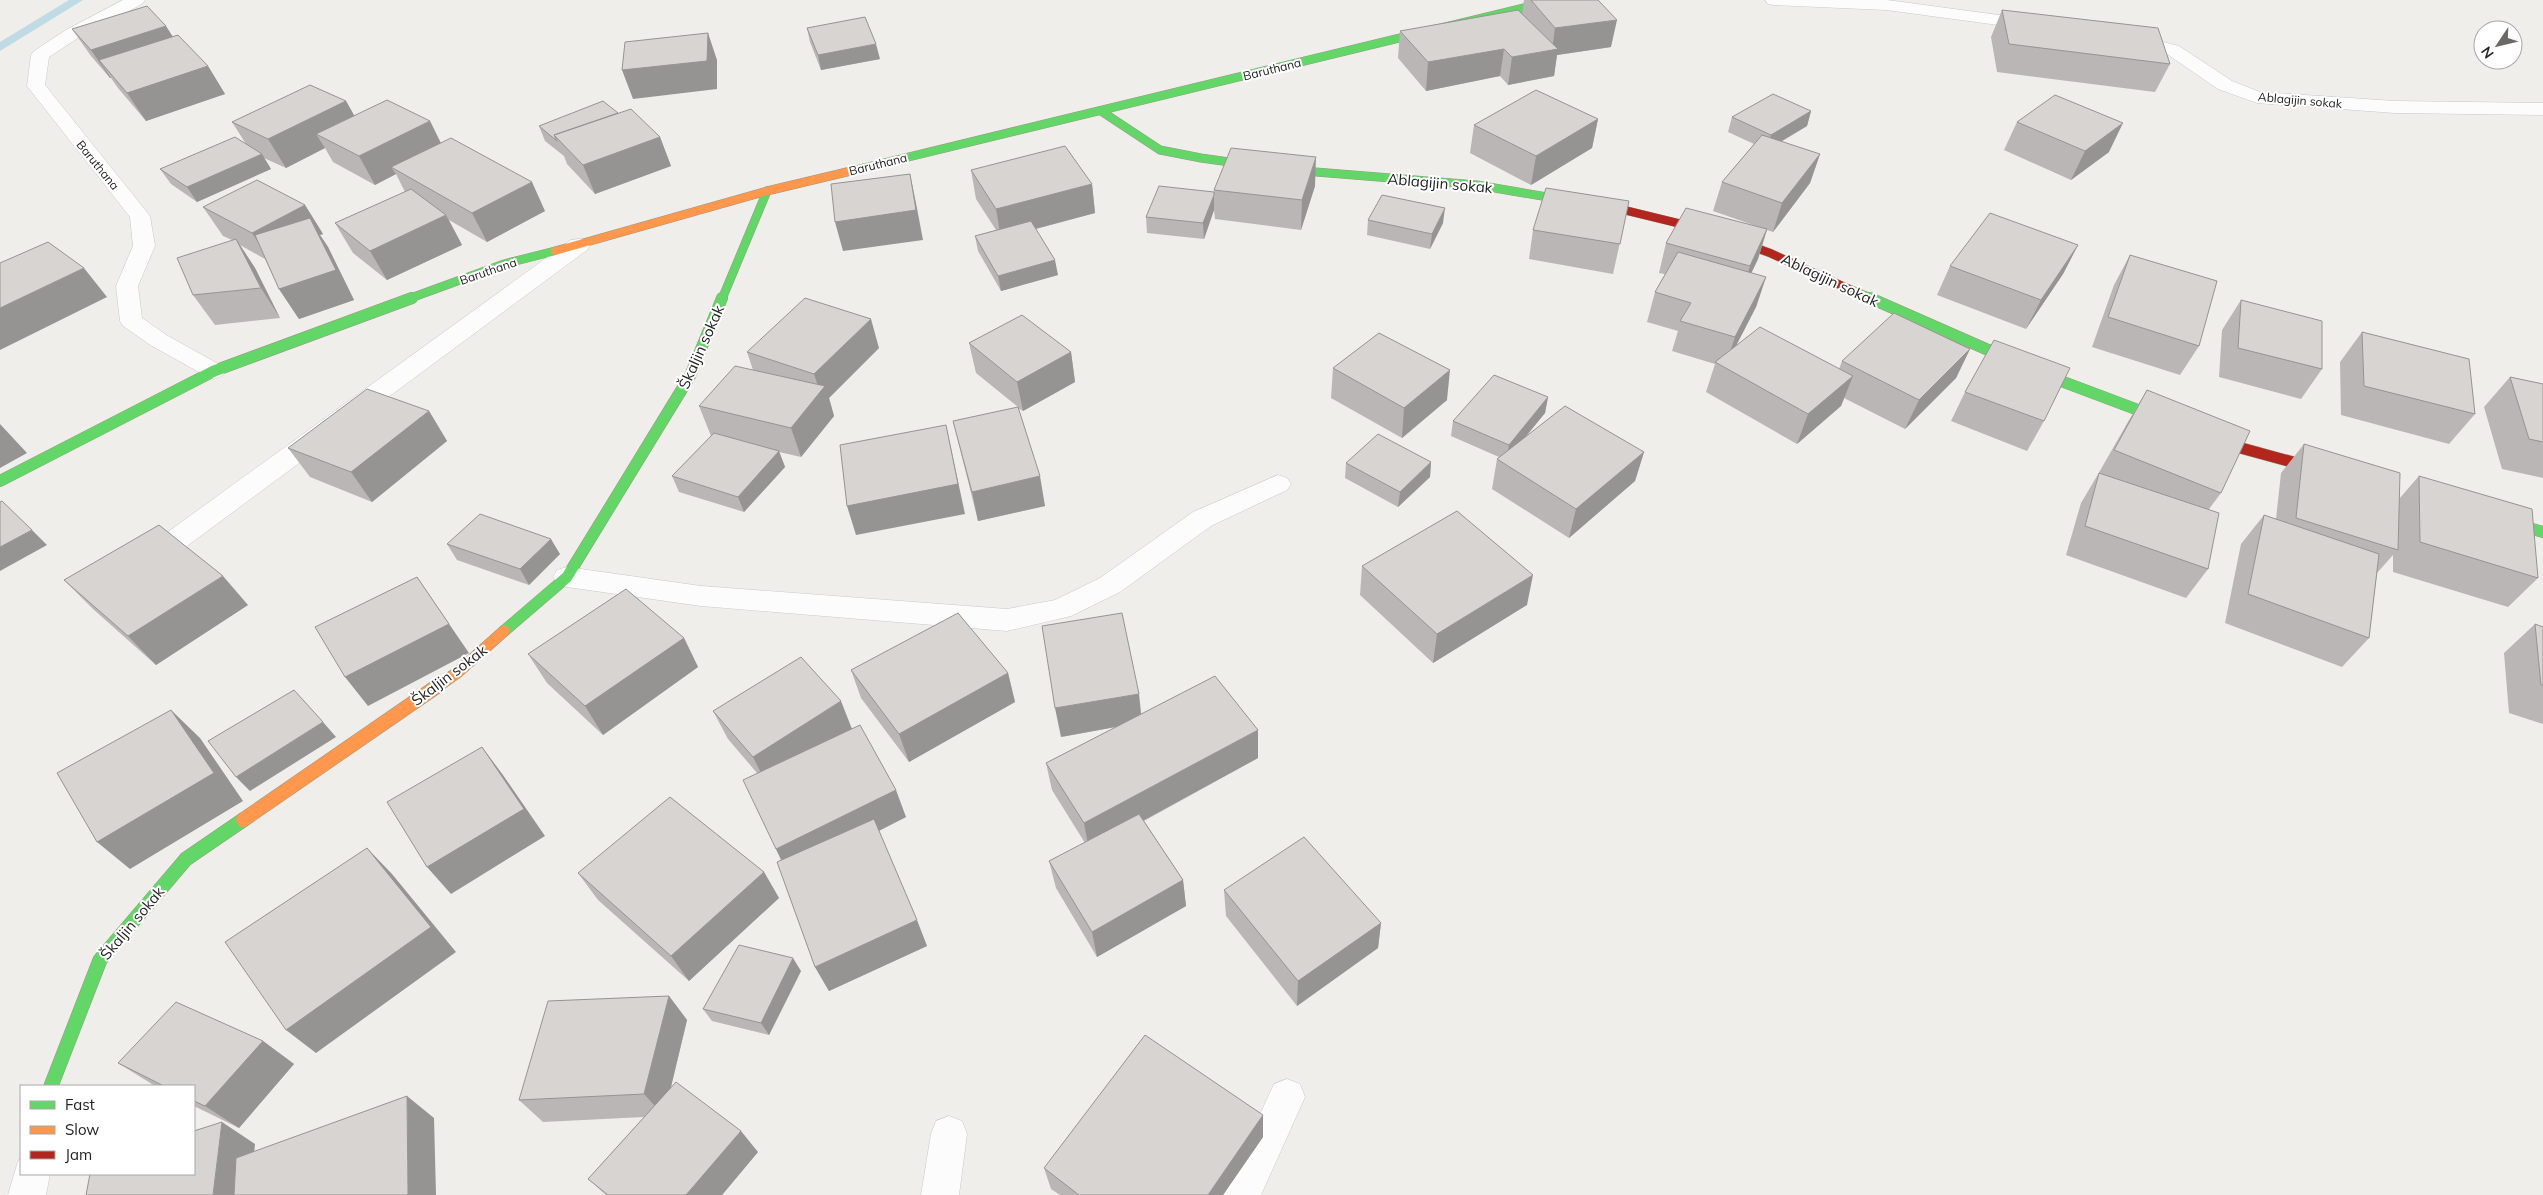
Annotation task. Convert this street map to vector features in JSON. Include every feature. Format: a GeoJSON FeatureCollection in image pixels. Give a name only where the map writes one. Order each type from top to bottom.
{"type":"FeatureCollection","features":[{"type":"Feature","properties":{"kind":"street","name":"Baruthana"},"geometry":{"type":"LineString","coordinates":[[136,0],[72,34],[40,55],[36,86],[140,216],[144,246],[127,286],[131,321],[160,341],[214,371]]}},
{"type":"Feature","properties":{"kind":"street","name":"Baruthana"},"geometry":{"type":"LineString","coordinates":[[0,481],[214,371],[504,264],[767,191],[1556,0]]}},
{"type":"Feature","properties":{"kind":"street"},"geometry":{"type":"LineString","coordinates":[[1774,0],[1886,5],[2056,28]]}},
{"type":"Feature","properties":{"kind":"street","name":"Ablagijin sokak"},"geometry":{"type":"LineString","coordinates":[[2111,36],[2139,40],[2173,50],[2225,85],[2257,97],[2395,107],[2543,109]]}},
{"type":"Feature","properties":{"kind":"street","name":"Ablagijin sokak"},"geometry":{"type":"LineString","coordinates":[[1101,111],[1160,150],[1279,169],[1477,185],[1613,206],[1706,230],[1770,252],[1900,313],[2045,376],[2241,448],[2336,474]]}},
{"type":"Feature","properties":{"kind":"street","name":"Škaljin sokak"},"geometry":{"type":"LineString","coordinates":[[52,1085],[100,960],[186,859],[458,672],[567,577],[690,376],[767,191]]}},
{"type":"Feature","properties":{"kind":"street"},"geometry":{"type":"LineString","coordinates":[[125,578],[578,245]]}},
{"type":"Feature","properties":{"kind":"street"},"geometry":{"type":"LineString","coordinates":[[567,577],[701,596],[1006,620],[1061,609],[1110,585],[1202,519],[1278,484]]}},
{"type":"Feature","properties":{"kind":"street"},"geometry":{"type":"LineString","coordinates":[[2487,516],[2543,532]]}},
{"type":"Feature","properties":{"kind":"street"},"geometry":{"type":"LineString","coordinates":[[1242,1195],[1287,1097]]}},
{"type":"Feature","properties":{"kind":"street"},"geometry":{"type":"LineString","coordinates":[[940,1195],[949,1134]]}},
{"type":"Feature","properties":{"kind":"street"},"geometry":{"type":"LineString","coordinates":[[27,1195],[31,1175]]}},
{"type":"Feature","properties":{"kind":"building"},"geometry":{"type":"Polygon","coordinates":[[[1531,0],[1598,0],[1617,20],[1555,28],[1531,0]]]}},
{"type":"Feature","properties":{"kind":"building"},"geometry":{"type":"Polygon","coordinates":[[[147,6],[166,26],[91,50],[72,29],[147,6]]]}},
{"type":"Feature","properties":{"kind":"building"},"geometry":{"type":"Polygon","coordinates":[[[1518,10],[1558,49],[1512,57],[1504,49],[1428,62],[1400,31],[1518,10]]]}},
{"type":"Feature","properties":{"kind":"building"},"geometry":{"type":"Polygon","coordinates":[[[2002,10],[2158,28],[2170,64],[2009,44],[2002,10]]]}},
{"type":"Feature","properties":{"kind":"building"},"geometry":{"type":"Polygon","coordinates":[[[865,17],[876,44],[818,55],[807,28],[865,17]]]}},
{"type":"Feature","properties":{"kind":"building"},"geometry":{"type":"Polygon","coordinates":[[[708,33],[707,61],[622,70],[625,42],[708,33]]]}},
{"type":"Feature","properties":{"kind":"building"},"geometry":{"type":"Polygon","coordinates":[[[178,35],[208,66],[127,93],[99,60],[178,35]]]}},
{"type":"Feature","properties":{"kind":"building"},"geometry":{"type":"Polygon","coordinates":[[[310,85],[346,101],[268,139],[232,122],[310,85]]]}},
{"type":"Feature","properties":{"kind":"building"},"geometry":{"type":"Polygon","coordinates":[[[1536,90],[1598,119],[1536,156],[1474,125],[1536,90]]]}},
{"type":"Feature","properties":{"kind":"building"},"geometry":{"type":"Polygon","coordinates":[[[1773,94],[1811,111],[1771,135],[1732,117],[1773,94]]]}},
{"type":"Feature","properties":{"kind":"building"},"geometry":{"type":"Polygon","coordinates":[[[2055,95],[2123,123],[2085,151],[2017,122],[2055,95]]]}},
{"type":"Feature","properties":{"kind":"building"},"geometry":{"type":"Polygon","coordinates":[[[387,100],[430,121],[359,156],[316,134],[387,100]]]}},
{"type":"Feature","properties":{"kind":"building"},"geometry":{"type":"Polygon","coordinates":[[[603,101],[618,113],[554,135],[557,141],[539,126],[603,101]]]}},
{"type":"Feature","properties":{"kind":"building"},"geometry":{"type":"Polygon","coordinates":[[[631,109],[660,137],[583,165],[554,135],[631,109]]]}},
{"type":"Feature","properties":{"kind":"building"},"geometry":{"type":"Polygon","coordinates":[[[1762,135],[1820,154],[1782,203],[1722,182],[1762,135]]]}},
{"type":"Feature","properties":{"kind":"building"},"geometry":{"type":"Polygon","coordinates":[[[235,137],[262,154],[187,187],[160,169],[235,137]]]}},
{"type":"Feature","properties":{"kind":"building"},"geometry":{"type":"Polygon","coordinates":[[[451,138],[532,182],[472,213],[391,167],[451,138]]]}},
{"type":"Feature","properties":{"kind":"building"},"geometry":{"type":"Polygon","coordinates":[[[1065,146],[1092,184],[996,209],[971,170],[1065,146]]]}},
{"type":"Feature","properties":{"kind":"building"},"geometry":{"type":"Polygon","coordinates":[[[1231,148],[1316,157],[1302,200],[1214,190],[1231,148]]]}},
{"type":"Feature","properties":{"kind":"building"},"geometry":{"type":"Polygon","coordinates":[[[910,174],[916,210],[835,222],[831,184],[910,174]]]}},
{"type":"Feature","properties":{"kind":"building"},"geometry":{"type":"Polygon","coordinates":[[[257,180],[305,205],[252,233],[203,207],[257,180]]]}},
{"type":"Feature","properties":{"kind":"building"},"geometry":{"type":"Polygon","coordinates":[[[1159,186],[1214,192],[1203,223],[1146,217],[1159,186]]]}},
{"type":"Feature","properties":{"kind":"building"},"geometry":{"type":"Polygon","coordinates":[[[1546,188],[1629,201],[1620,244],[1533,230],[1546,188]]]}},
{"type":"Feature","properties":{"kind":"building"},"geometry":{"type":"Polygon","coordinates":[[[411,189],[446,215],[370,251],[335,223],[411,189]]]}},
{"type":"Feature","properties":{"kind":"building"},"geometry":{"type":"Polygon","coordinates":[[[1382,195],[1445,208],[1432,234],[1368,220],[1382,195]]]}},
{"type":"Feature","properties":{"kind":"building"},"geometry":{"type":"Polygon","coordinates":[[[1686,208],[1767,229],[1750,266],[1666,243],[1686,208]]]}},
{"type":"Feature","properties":{"kind":"building"},"geometry":{"type":"Polygon","coordinates":[[[1990,213],[2078,245],[2041,300],[1950,266],[1990,213]]]}},
{"type":"Feature","properties":{"kind":"building"},"geometry":{"type":"Polygon","coordinates":[[[310,218],[336,270],[279,289],[255,235],[310,218]]]}},
{"type":"Feature","properties":{"kind":"building"},"geometry":{"type":"Polygon","coordinates":[[[1031,221],[1055,260],[998,276],[975,236],[1031,221]]]}},
{"type":"Feature","properties":{"kind":"building"},"geometry":{"type":"Polygon","coordinates":[[[236,239],[261,288],[193,295],[177,258],[236,239]]]}},
{"type":"Feature","properties":{"kind":"building"},"geometry":{"type":"Polygon","coordinates":[[[48,242],[84,268],[0,308],[0,263],[48,242]]]}},
{"type":"Feature","properties":{"kind":"building"},"geometry":{"type":"Polygon","coordinates":[[[1678,252],[1766,277],[1735,337],[1680,321],[1691,303],[1655,292],[1678,252]]]}},
{"type":"Feature","properties":{"kind":"building"},"geometry":{"type":"Polygon","coordinates":[[[2130,255],[2217,281],[2199,346],[2108,317],[2130,255]]]}},
{"type":"Feature","properties":{"kind":"building"},"geometry":{"type":"Polygon","coordinates":[[[805,298],[871,319],[814,374],[747,352],[805,298]]]}},
{"type":"Feature","properties":{"kind":"building"},"geometry":{"type":"Polygon","coordinates":[[[2241,300],[2322,321],[2322,369],[2238,348],[2241,300]]]}},
{"type":"Feature","properties":{"kind":"building"},"geometry":{"type":"Polygon","coordinates":[[[1894,313],[1970,349],[1919,400],[1842,361],[1894,313]]]}},
{"type":"Feature","properties":{"kind":"building"},"geometry":{"type":"Polygon","coordinates":[[[1022,315],[1071,352],[1017,382],[969,343],[1022,315]]]}},
{"type":"Feature","properties":{"kind":"building"},"geometry":{"type":"Polygon","coordinates":[[[1760,327],[1853,376],[1808,414],[1715,362],[1760,327]]]}},
{"type":"Feature","properties":{"kind":"building"},"geometry":{"type":"Polygon","coordinates":[[[2362,332],[2469,359],[2475,414],[2364,386],[2362,332]]]}},
{"type":"Feature","properties":{"kind":"building"},"geometry":{"type":"Polygon","coordinates":[[[1379,333],[1450,370],[1404,408],[1333,368],[1379,333]]]}},
{"type":"Feature","properties":{"kind":"building"},"geometry":{"type":"Polygon","coordinates":[[[1994,340],[2070,368],[2044,421],[1965,392],[1994,340]]]}},
{"type":"Feature","properties":{"kind":"building"},"geometry":{"type":"Polygon","coordinates":[[[735,366],[825,386],[791,428],[699,406],[735,366]]]}},
{"type":"Feature","properties":{"kind":"building"},"geometry":{"type":"Polygon","coordinates":[[[1494,375],[1548,397],[1509,445],[1453,421],[1494,375]]]}},
{"type":"Feature","properties":{"kind":"building"},"geometry":{"type":"Polygon","coordinates":[[[2510,377],[2543,384],[2543,442],[2529,439],[2510,377]]]}},
{"type":"Feature","properties":{"kind":"building"},"geometry":{"type":"Polygon","coordinates":[[[367,389],[429,411],[351,472],[288,448],[367,389]]]}},
{"type":"Feature","properties":{"kind":"building"},"geometry":{"type":"Polygon","coordinates":[[[2147,390],[2250,431],[2221,493],[2114,450],[2147,390]]]}},
{"type":"Feature","properties":{"kind":"building"},"geometry":{"type":"Polygon","coordinates":[[[1565,406],[1644,452],[1576,509],[1497,459],[1565,406]]]}},
{"type":"Feature","properties":{"kind":"building"},"geometry":{"type":"Polygon","coordinates":[[[1018,407],[1040,476],[972,492],[953,421],[1018,407]]]}},
{"type":"Feature","properties":{"kind":"building"},"geometry":{"type":"Polygon","coordinates":[[[946,425],[958,484],[847,506],[840,445],[946,425]]]}},
{"type":"Feature","properties":{"kind":"building"},"geometry":{"type":"Polygon","coordinates":[[[714,433],[779,451],[738,497],[672,476],[714,433]]]}},
{"type":"Feature","properties":{"kind":"building"},"geometry":{"type":"Polygon","coordinates":[[[1378,434],[1431,462],[1400,492],[1346,463],[1378,434]]]}},
{"type":"Feature","properties":{"kind":"building"},"geometry":{"type":"Polygon","coordinates":[[[2304,444],[2400,473],[2398,550],[2296,518],[2304,444]]]}},
{"type":"Feature","properties":{"kind":"building"},"geometry":{"type":"Polygon","coordinates":[[[2099,473],[2219,513],[2208,569],[2085,526],[2099,473]]]}},
{"type":"Feature","properties":{"kind":"building"},"geometry":{"type":"Polygon","coordinates":[[[2419,476],[2532,509],[2538,578],[2420,542],[2419,476]]]}},
{"type":"Feature","properties":{"kind":"building"},"geometry":{"type":"Polygon","coordinates":[[[2,501],[32,530],[0,547],[0,502],[2,501]]]}},
{"type":"Feature","properties":{"kind":"building"},"geometry":{"type":"Polygon","coordinates":[[[1457,511],[1533,575],[1437,634],[1362,566],[1457,511]]]}},
{"type":"Feature","properties":{"kind":"building"},"geometry":{"type":"Polygon","coordinates":[[[480,514],[551,539],[520,569],[447,544],[480,514]]]}},
{"type":"Feature","properties":{"kind":"building"},"geometry":{"type":"Polygon","coordinates":[[[2264,515],[2379,554],[2369,638],[2248,594],[2264,515]]]}},
{"type":"Feature","properties":{"kind":"building"},"geometry":{"type":"Polygon","coordinates":[[[159,525],[223,576],[128,636],[64,580],[159,525]]]}},
{"type":"Feature","properties":{"kind":"building"},"geometry":{"type":"Polygon","coordinates":[[[417,577],[449,624],[345,677],[315,627],[417,577]]]}},
{"type":"Feature","properties":{"kind":"building"},"geometry":{"type":"Polygon","coordinates":[[[626,589],[684,638],[585,706],[528,654],[626,589]]]}},
{"type":"Feature","properties":{"kind":"building"},"geometry":{"type":"Polygon","coordinates":[[[958,613],[1008,673],[899,734],[851,670],[958,613]]]}},
{"type":"Feature","properties":{"kind":"building"},"geometry":{"type":"Polygon","coordinates":[[[1122,613],[1139,694],[1055,708],[1042,626],[1122,613]]]}},
{"type":"Feature","properties":{"kind":"building"},"geometry":{"type":"Polygon","coordinates":[[[2535,624],[2543,627],[2543,685],[2541,685],[2535,624]]]}},
{"type":"Feature","properties":{"kind":"building"},"geometry":{"type":"Polygon","coordinates":[[[801,657],[841,701],[753,757],[713,711],[801,657]]]}},
{"type":"Feature","properties":{"kind":"building"},"geometry":{"type":"Polygon","coordinates":[[[1215,676],[1258,730],[1084,823],[1046,763],[1215,676]]]}},
{"type":"Feature","properties":{"kind":"building"},"geometry":{"type":"Polygon","coordinates":[[[294,690],[323,722],[236,777],[208,741],[294,690]]]}},
{"type":"Feature","properties":{"kind":"building"},"geometry":{"type":"Polygon","coordinates":[[[171,710],[214,773],[97,842],[57,773],[171,710]]]}},
{"type":"Feature","properties":{"kind":"building"},"geometry":{"type":"Polygon","coordinates":[[[860,725],[896,790],[776,849],[743,780],[860,725]]]}},
{"type":"Feature","properties":{"kind":"building"},"geometry":{"type":"Polygon","coordinates":[[[482,747],[524,809],[427,867],[387,802],[482,747]]]}},
{"type":"Feature","properties":{"kind":"building"},"geometry":{"type":"Polygon","coordinates":[[[670,797],[764,872],[671,956],[578,873],[670,797]]]}},
{"type":"Feature","properties":{"kind":"building"},"geometry":{"type":"Polygon","coordinates":[[[1139,814],[1183,880],[1092,932],[1049,861],[1139,814]]]}},
{"type":"Feature","properties":{"kind":"building"},"geometry":{"type":"Polygon","coordinates":[[[874,819],[917,920],[815,967],[777,862],[874,819]]]}},
{"type":"Feature","properties":{"kind":"building"},"geometry":{"type":"Polygon","coordinates":[[[1304,837],[1381,923],[1298,981],[1224,890],[1304,837]]]}},
{"type":"Feature","properties":{"kind":"building"},"geometry":{"type":"Polygon","coordinates":[[[367,848],[431,927],[286,1030],[225,942],[367,848]]]}},
{"type":"Feature","properties":{"kind":"building"},"geometry":{"type":"Polygon","coordinates":[[[739,945],[793,958],[761,1023],[703,1009],[739,945]]]}},
{"type":"Feature","properties":{"kind":"building"},"geometry":{"type":"Polygon","coordinates":[[[669,996],[644,1094],[519,1100],[548,1001],[669,996]]]}},
{"type":"Feature","properties":{"kind":"building"},"geometry":{"type":"Polygon","coordinates":[[[176,1002],[263,1041],[205,1106],[195,1101],[195,1085],[162,1085],[118,1063],[176,1002]]]}},
{"type":"Feature","properties":{"kind":"building"},"geometry":{"type":"Polygon","coordinates":[[[1145,1035],[1263,1115],[1208,1195],[1079,1195],[1044,1168],[1145,1035]]]}},
{"type":"Feature","properties":{"kind":"building"},"geometry":{"type":"Polygon","coordinates":[[[676,1082],[741,1131],[686,1195],[608,1195],[588,1179],[676,1082]]]}},
{"type":"Feature","properties":{"kind":"building"},"geometry":{"type":"Polygon","coordinates":[[[407,1096],[408,1195],[234,1195],[236,1158],[407,1096]]]}},
{"type":"Feature","properties":{"kind":"building"},"geometry":{"type":"Polygon","coordinates":[[[222,1122],[213,1195],[86,1195],[90,1175],[195,1175],[195,1131],[222,1122]]]}},
{"type":"Feature","properties":{"kind":"waterway"},"geometry":{"type":"LineString","coordinates":[[0,47],[77,0]]}},
{"type":"Feature","properties":{"kind":"traffic: fast"},"geometry":{"type":"LineString","coordinates":[[851,171],[1556,0]]}},
{"type":"Feature","properties":{"kind":"traffic: fast"},"geometry":{"type":"LineString","coordinates":[[1101,111],[1160,150],[1201,158],[1279,169],[1477,185],[1624,210]]}},
{"type":"Feature","properties":{"kind":"traffic: fast"},"geometry":{"type":"LineString","coordinates":[[504,631],[567,577],[690,376],[767,191]]}},
{"type":"Feature","properties":{"kind":"traffic: fast"},"geometry":{"type":"LineString","coordinates":[[0,481],[214,371],[504,264],[555,251]]}},
{"type":"Feature","properties":{"kind":"traffic: fast"},"geometry":{"type":"LineString","coordinates":[[1849,289],[2045,375],[2170,422]]}},
{"type":"Feature","properties":{"kind":"traffic: fast"},"geometry":{"type":"LineString","coordinates":[[2499,520],[2543,532]]}},
{"type":"Feature","properties":{"kind":"traffic: fast"},"geometry":{"type":"LineString","coordinates":[[51,1085],[100,960],[186,859],[243,820]]}},
{"type":"Feature","properties":{"kind":"traffic: slow"},"geometry":{"type":"LineString","coordinates":[[555,251],[767,191],[851,171]]}},
{"type":"Feature","properties":{"kind":"traffic: slow"},"geometry":{"type":"LineString","coordinates":[[243,820],[458,672],[504,631]]}},
{"type":"Feature","properties":{"kind":"traffic: jam"},"geometry":{"type":"LineString","coordinates":[[1624,210],[1706,230],[1770,253],[1849,289]]}},
{"type":"Feature","properties":{"kind":"traffic: jam"},"geometry":{"type":"LineString","coordinates":[[2208,436],[2241,448],[2325,471]]}}]}
